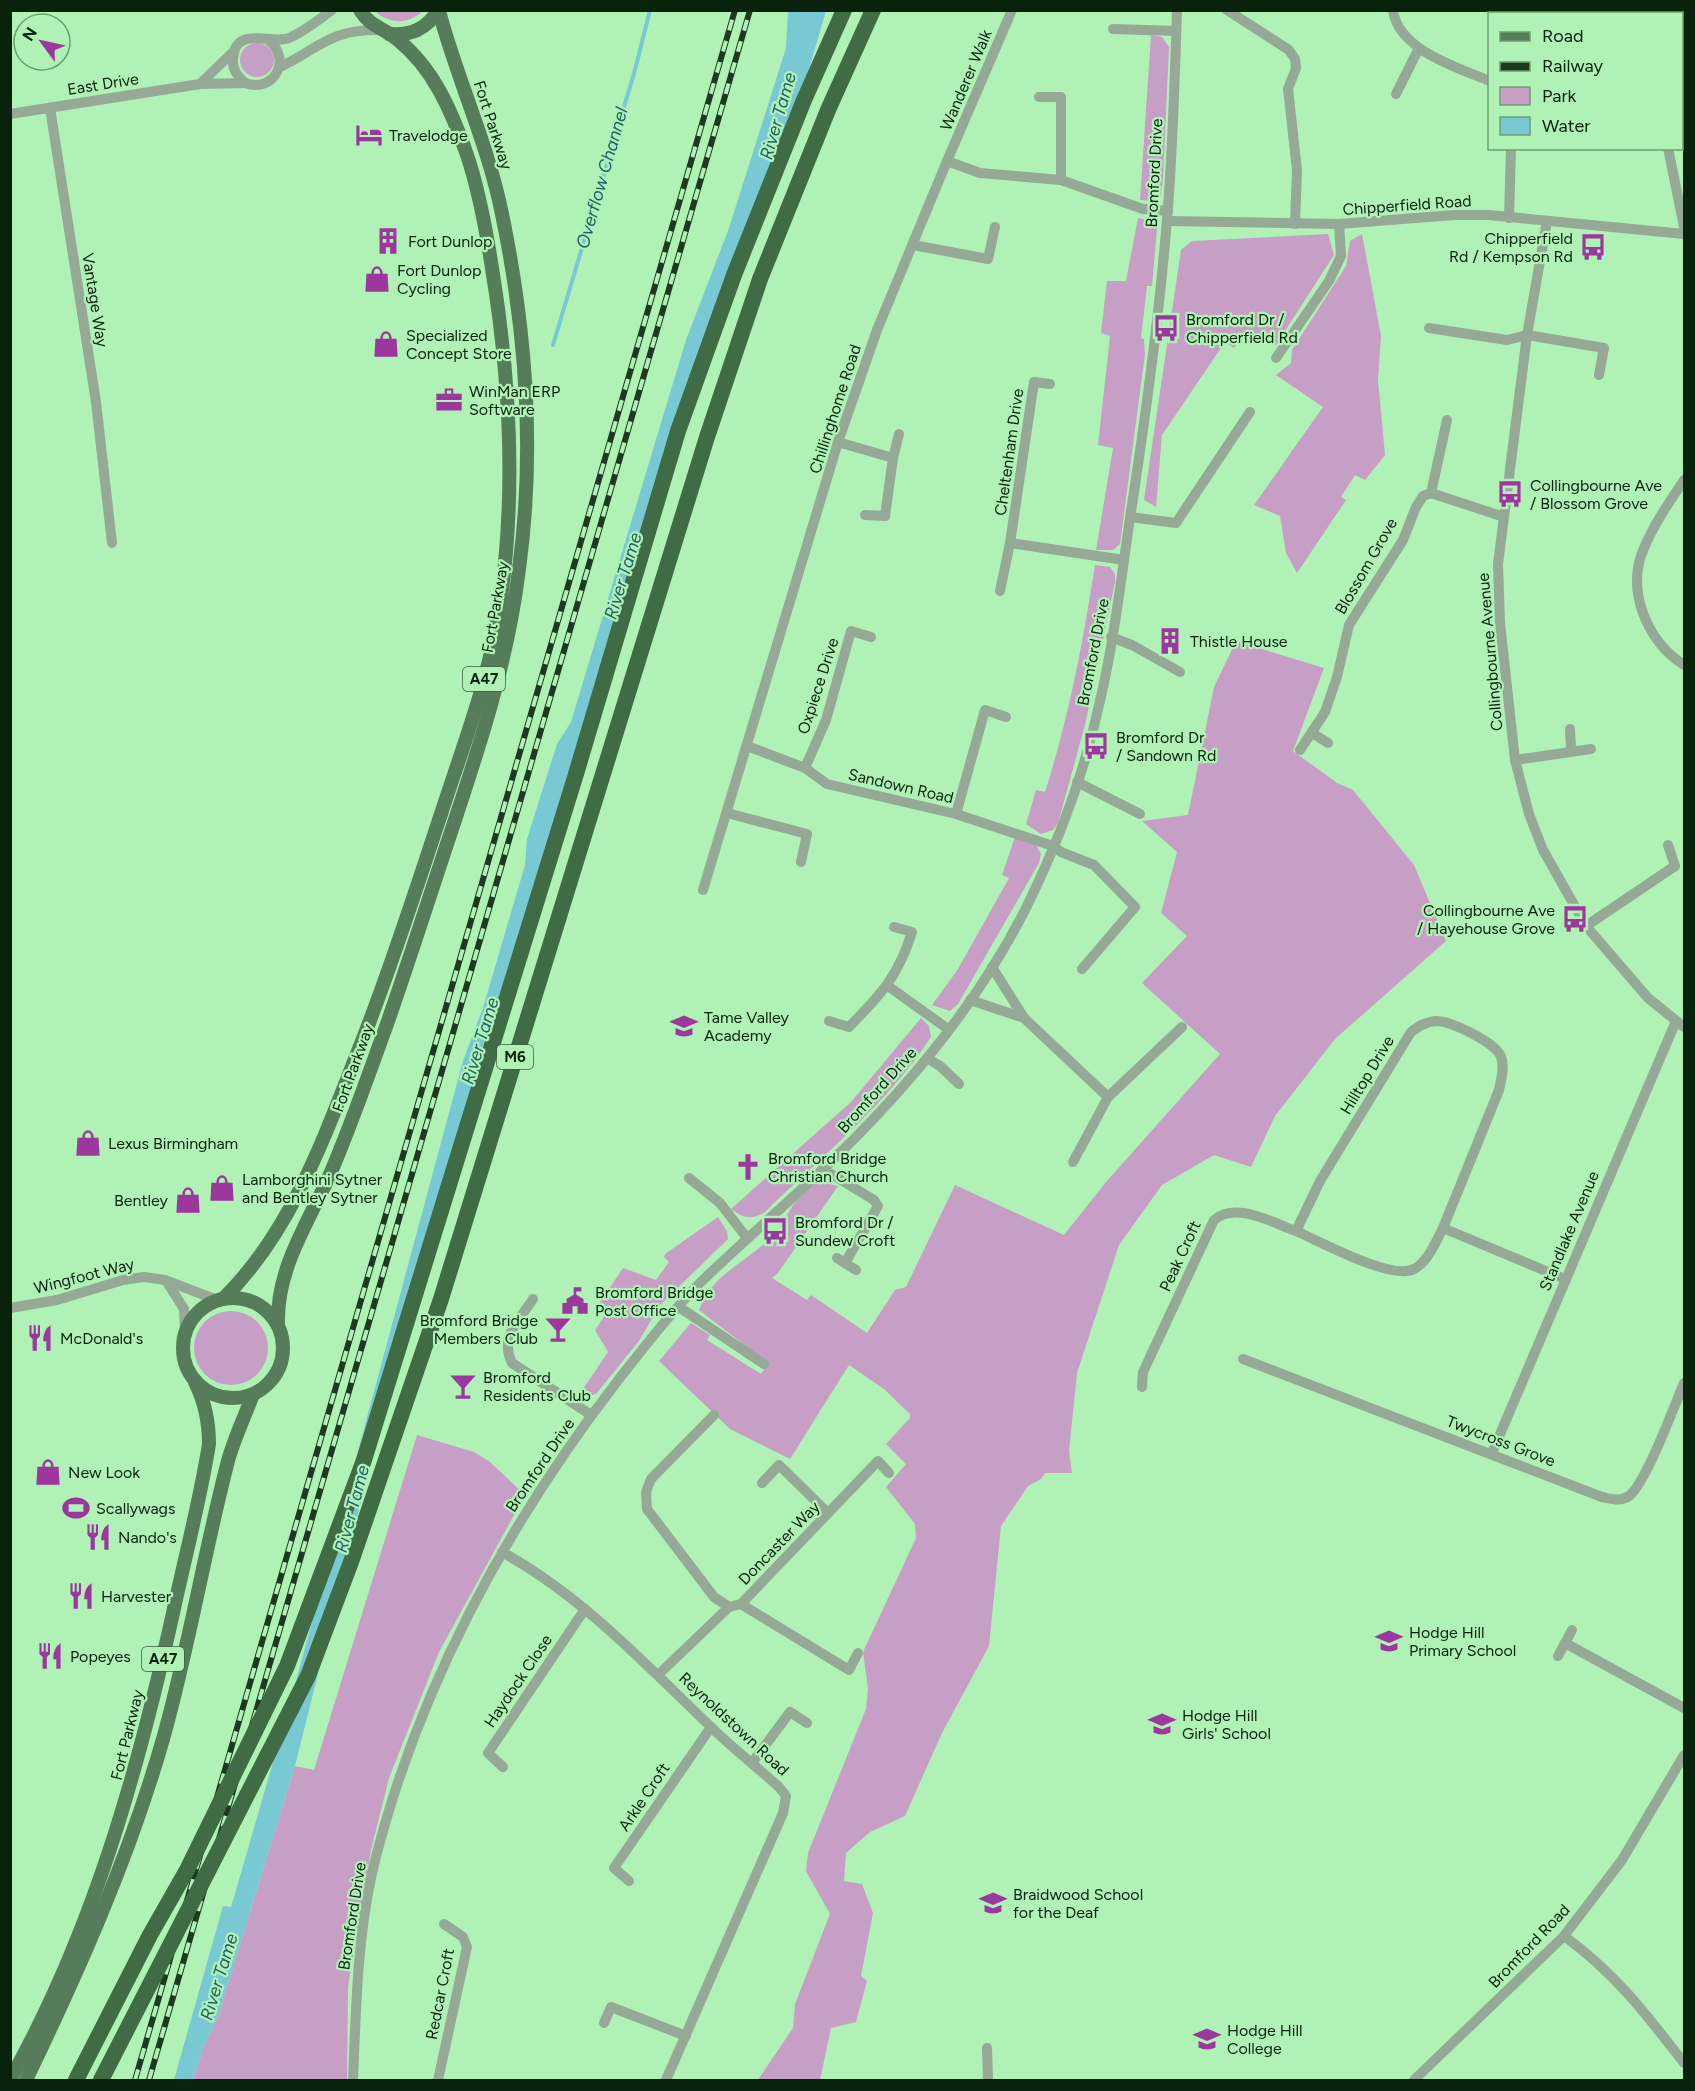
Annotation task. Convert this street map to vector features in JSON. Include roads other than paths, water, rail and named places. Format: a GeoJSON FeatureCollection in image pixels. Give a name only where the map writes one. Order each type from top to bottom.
{"type":"FeatureCollection","features":[{"type":"Feature","properties":{"kind":"highway","name":"M6"},"geometry":{"type":"LineString","coordinates":[[76,2080],[150,1935],[187,1870],[288,1666],[364,1460],[569,796],[678,431],[734,275],[804,100],[844,10]]}},
{"type":"Feature","properties":{"kind":"highway","name":"M6"},"geometry":{"type":"LineString","coordinates":[[101,2080],[308,1676],[351,1562],[441,1299],[599,780],[756,290],[828,110],[873,10]]}},
{"type":"Feature","properties":{"kind":"main road","name":"Fort Parkway"},"geometry":{"type":"LineString","coordinates":[[10,2080],[52,1996],[80,1932],[122,1816],[146,1732],[205,1472],[209,1427],[204,1399],[188,1372],[184,1356],[185,1331],[194,1315],[220,1299],[249,1273],[268,1246],[289,1211],[329,1125],[386,980],[476,704],[497,624],[507,515],[508,413],[503,336],[484,220],[467,155],[436,83],[422,63],[367,21],[360,10]]}},
{"type":"Feature","properties":{"kind":"main road","name":"Fort Parkway"},"geometry":{"type":"LineString","coordinates":[[384,32],[401,35],[423,28],[439,11]]}},
{"type":"Feature","properties":{"kind":"main road","name":"Fort Parkway"},"geometry":{"type":"LineString","coordinates":[[26,2080],[78,1973],[103,1912],[163,1740],[229,1459],[252,1397],[272,1381],[280,1367],[283,1344],[278,1325],[277,1307],[283,1273],[347,1133],[397,996],[478,750],[501,668],[519,571],[525,513],[527,419],[521,337],[502,213],[487,155],[448,47],[439,11]]}},
{"type":"Feature","properties":{"kind":"main road"},"geometry":{"type":"LineString","coordinates":[[220,1299],[237,1298],[257,1304],[271,1315],[278,1325]]}},
{"type":"Feature","properties":{"kind":"main road"},"geometry":{"type":"LineString","coordinates":[[195,1382],[218,1396],[252,1397]]}},
{"type":"Feature","properties":{"kind":"street"},"geometry":{"type":"LineString","coordinates":[[200,84],[226,61],[236,48],[251,38],[286,39],[332,10]]}},
{"type":"Feature","properties":{"kind":"street","name":"Wanderer Walk"},"geometry":{"type":"LineString","coordinates":[[947,162],[1012,10]]}},
{"type":"Feature","properties":{"kind":"street","name":"Bromford Drive"},"geometry":{"type":"LineString","coordinates":[[353,2080],[357,1984],[362,1933],[372,1876],[385,1829],[400,1777],[446,1661],[502,1552],[542,1486],[591,1415],[696,1287],[823,1169],[882,1110],[927,1058],[992,967],[1026,907],[1053,846],[1077,782],[1100,704],[1124,560],[1162,279],[1176,10]]}},
{"type":"Feature","properties":{"kind":"street"},"geometry":{"type":"LineString","coordinates":[[1393,10],[1397,27],[1419,48],[1488,80]]}},
{"type":"Feature","properties":{"kind":"street"},"geometry":{"type":"LineString","coordinates":[[1234,12],[1289,50],[1295,59],[1296,68],[1288,90],[1297,170],[1295,224]]}},
{"type":"Feature","properties":{"kind":"street"},"geometry":{"type":"LineString","coordinates":[[1113,29],[1176,31]]}},
{"type":"Feature","properties":{"kind":"street"},"geometry":{"type":"LineString","coordinates":[[280,67],[325,40],[356,30],[384,32]]}},
{"type":"Feature","properties":{"kind":"street"},"geometry":{"type":"LineString","coordinates":[[236,48],[233,67],[245,83],[264,85],[276,76],[280,67],[280,54],[268,40]]}},
{"type":"Feature","properties":{"kind":"street"},"geometry":{"type":"LineString","coordinates":[[1396,94],[1419,48]]}},
{"type":"Feature","properties":{"kind":"street","name":"East Drive"},"geometry":{"type":"LineString","coordinates":[[10,114],[200,84],[245,83]]}},
{"type":"Feature","properties":{"kind":"street"},"geometry":{"type":"LineString","coordinates":[[1039,97],[1061,98],[1061,180]]}},
{"type":"Feature","properties":{"kind":"street","name":"Vantage Way"},"geometry":{"type":"LineString","coordinates":[[50,108],[96,402],[109,498],[112,543]]}},
{"type":"Feature","properties":{"kind":"street"},"geometry":{"type":"LineString","coordinates":[[1509,218],[1510,150]]}},
{"type":"Feature","properties":{"kind":"street"},"geometry":{"type":"LineString","coordinates":[[1668,150],[1684,227]]}},
{"type":"Feature","properties":{"kind":"street"},"geometry":{"type":"LineString","coordinates":[[947,162],[980,173],[1061,180],[1167,216]]}},
{"type":"Feature","properties":{"kind":"street","name":"Chillinghome Road"},"geometry":{"type":"LineString","coordinates":[[703,890],[838,442],[877,330],[947,162]]}},
{"type":"Feature","properties":{"kind":"street","name":"Chipperfield Road"},"geometry":{"type":"LineString","coordinates":[[1167,216],[1339,225],[1454,215],[1684,234]]}},
{"type":"Feature","properties":{"kind":"street","name":"Collingbourne Avenue"},"geometry":{"type":"LineString","coordinates":[[1547,221],[1527,335],[1498,564],[1500,623],[1515,760],[1529,814],[1543,850],[1586,926],[1628,977],[1680,1024]]}},
{"type":"Feature","properties":{"kind":"street"},"geometry":{"type":"LineString","coordinates":[[1276,358],[1329,281],[1341,256],[1339,225]]}},
{"type":"Feature","properties":{"kind":"street"},"geometry":{"type":"LineString","coordinates":[[913,245],[988,259],[995,227]]}},
{"type":"Feature","properties":{"kind":"street"},"geometry":{"type":"LineString","coordinates":[[1429,328],[1507,340],[1527,335],[1604,348],[1599,375]]}},
{"type":"Feature","properties":{"kind":"street","name":"Cheltenham Drive"},"geometry":{"type":"LineString","coordinates":[[1000,591],[1010,543],[1034,381],[1050,384]]}},
{"type":"Feature","properties":{"kind":"street"},"geometry":{"type":"LineString","coordinates":[[1130,517],[1176,523],[1250,412]]}},
{"type":"Feature","properties":{"kind":"street"},"geometry":{"type":"LineString","coordinates":[[1447,420],[1431,493],[1504,517]]}},
{"type":"Feature","properties":{"kind":"street"},"geometry":{"type":"LineString","coordinates":[[865,514],[885,516],[893,458],[899,434]]}},
{"type":"Feature","properties":{"kind":"street"},"geometry":{"type":"LineString","coordinates":[[838,442],[893,458]]}},
{"type":"Feature","properties":{"kind":"street"},"geometry":{"type":"LineString","coordinates":[[1684,480],[1643,549],[1638,580],[1646,622],[1652,636],[1661,647],[1684,665]]}},
{"type":"Feature","properties":{"kind":"street","name":"Blossom Grove"},"geometry":{"type":"LineString","coordinates":[[1300,750],[1325,712],[1337,677],[1349,625],[1402,540],[1416,507],[1424,496],[1431,493]]}},
{"type":"Feature","properties":{"kind":"street"},"geometry":{"type":"LineString","coordinates":[[1674,496],[1684,501]]}},
{"type":"Feature","properties":{"kind":"street"},"geometry":{"type":"LineString","coordinates":[[1010,543],[1124,560]]}},
{"type":"Feature","properties":{"kind":"street","name":"Oxpiece Drive"},"geometry":{"type":"LineString","coordinates":[[805,768],[826,720],[851,631],[871,637]]}},
{"type":"Feature","properties":{"kind":"street"},"geometry":{"type":"LineString","coordinates":[[1112,637],[1132,645],[1180,672]]}},
{"type":"Feature","properties":{"kind":"street"},"geometry":{"type":"LineString","coordinates":[[956,814],[985,710],[1006,717]]}},
{"type":"Feature","properties":{"kind":"street"},"geometry":{"type":"LineString","coordinates":[[1570,729],[1571,750]]}},
{"type":"Feature","properties":{"kind":"street"},"geometry":{"type":"LineString","coordinates":[[1312,733],[1328,743]]}},
{"type":"Feature","properties":{"kind":"street","name":"Sandown Road"},"geometry":{"type":"LineString","coordinates":[[747,746],[805,768],[827,784],[956,814],[1053,846],[1061,852],[1094,865],[1135,907],[1082,969]]}},
{"type":"Feature","properties":{"kind":"street"},"geometry":{"type":"LineString","coordinates":[[1515,760],[1571,750],[1591,749]]}},
{"type":"Feature","properties":{"kind":"street"},"geometry":{"type":"LineString","coordinates":[[1077,782],[1140,814]]}},
{"type":"Feature","properties":{"kind":"street"},"geometry":{"type":"LineString","coordinates":[[727,813],[807,834],[801,862]]}},
{"type":"Feature","properties":{"kind":"street"},"geometry":{"type":"LineString","coordinates":[[1586,926],[1675,866],[1668,845]]}},
{"type":"Feature","properties":{"kind":"street"},"geometry":{"type":"LineString","coordinates":[[829,1021],[849,1027],[888,986],[904,957],[912,932],[894,927]]}},
{"type":"Feature","properties":{"kind":"street"},"geometry":{"type":"LineString","coordinates":[[992,967],[1024,1018],[1108,1097]]}},
{"type":"Feature","properties":{"kind":"street"},"geometry":{"type":"LineString","coordinates":[[888,986],[948,1029]]}},
{"type":"Feature","properties":{"kind":"street"},"geometry":{"type":"LineString","coordinates":[[970,1000],[1024,1018]]}},
{"type":"Feature","properties":{"kind":"street","name":"Hilltop Drive"},"geometry":{"type":"LineString","coordinates":[[1439,1021],[1492,1043],[1501,1056],[1503,1070],[1499,1090],[1443,1228],[1427,1256],[1414,1269],[1401,1273],[1375,1265],[1296,1231],[1320,1182],[1411,1032],[1424,1023],[1439,1021]]}},
{"type":"Feature","properties":{"kind":"street","name":"Standlake Avenue"},"geometry":{"type":"LineString","coordinates":[[1492,1453],[1565,1279],[1680,1024]]}},
{"type":"Feature","properties":{"kind":"street"},"geometry":{"type":"LineString","coordinates":[[1073,1162],[1108,1097],[1182,1028]]}},
{"type":"Feature","properties":{"kind":"street"},"geometry":{"type":"LineString","coordinates":[[927,1058],[940,1065],[959,1084]]}},
{"type":"Feature","properties":{"kind":"street"},"geometry":{"type":"LineString","coordinates":[[823,1169],[874,1200],[878,1206],[841,1261],[856,1270]]}},
{"type":"Feature","properties":{"kind":"street"},"geometry":{"type":"LineString","coordinates":[[689,1178],[720,1203],[747,1238]]}},
{"type":"Feature","properties":{"kind":"street","name":"Peak Croft"},"geometry":{"type":"LineString","coordinates":[[1142,1387],[1143,1372],[1214,1220],[1227,1213],[1242,1212],[1296,1231]]}},
{"type":"Feature","properties":{"kind":"street"},"geometry":{"type":"LineString","coordinates":[[1443,1228],[1565,1279]]}},
{"type":"Feature","properties":{"kind":"street","name":"Wingfoot Way"},"geometry":{"type":"LineString","coordinates":[[10,1308],[57,1300],[123,1280],[144,1277],[165,1280],[220,1299]]}},
{"type":"Feature","properties":{"kind":"street"},"geometry":{"type":"LineString","coordinates":[[165,1280],[184,1309],[185,1331]]}},
{"type":"Feature","properties":{"kind":"street"},"geometry":{"type":"LineString","coordinates":[[533,1299],[507,1337],[506,1351],[512,1363],[591,1415]]}},
{"type":"Feature","properties":{"kind":"street"},"geometry":{"type":"LineString","coordinates":[[679,1307],[764,1364]]}},
{"type":"Feature","properties":{"kind":"street","name":"Twycross Grove"},"geometry":{"type":"LineString","coordinates":[[1244,1359],[1617,1500],[1628,1496],[1642,1479],[1684,1383]]}},
{"type":"Feature","properties":{"kind":"street"},"geometry":{"type":"LineString","coordinates":[[714,1415],[651,1479],[646,1492],[647,1509],[714,1597],[729,1607]]}},
{"type":"Feature","properties":{"kind":"street","name":"Doncaster Way"},"geometry":{"type":"LineString","coordinates":[[659,1674],[729,1607],[741,1604],[878,1461],[889,1473]]}},
{"type":"Feature","properties":{"kind":"street"},"geometry":{"type":"LineString","coordinates":[[762,1483],[779,1466],[828,1513]]}},
{"type":"Feature","properties":{"kind":"street","name":"Reynoldstown Road"},"geometry":{"type":"LineString","coordinates":[[502,1552],[557,1585],[585,1609],[659,1674],[711,1727],[779,1787],[786,1796],[787,1803],[666,2080]]}},
{"type":"Feature","properties":{"kind":"street"},"geometry":{"type":"LineString","coordinates":[[741,1604],[849,1670],[858,1653]]}},
{"type":"Feature","properties":{"kind":"street","name":"Haydock Close"},"geometry":{"type":"LineString","coordinates":[[502,1767],[488,1753],[585,1609]]}},
{"type":"Feature","properties":{"kind":"street"},"geometry":{"type":"LineString","coordinates":[[1558,1656],[1572,1630]]}},
{"type":"Feature","properties":{"kind":"street"},"geometry":{"type":"LineString","coordinates":[[1565,1643],[1684,1708]]}},
{"type":"Feature","properties":{"kind":"street"},"geometry":{"type":"LineString","coordinates":[[752,1763],[790,1712],[807,1723]]}},
{"type":"Feature","properties":{"kind":"street","name":"Arkle Croft"},"geometry":{"type":"LineString","coordinates":[[629,1881],[614,1868],[711,1727]]}},
{"type":"Feature","properties":{"kind":"street","name":"Bromford Road"},"geometry":{"type":"LineString","coordinates":[[1414,2080],[1564,1936],[1622,1860],[1676,1773],[1684,1755]]}},
{"type":"Feature","properties":{"kind":"street"},"geometry":{"type":"LineString","coordinates":[[1676,1773],[1684,1781]]}},
{"type":"Feature","properties":{"kind":"street","name":"Redcar Croft"},"geometry":{"type":"LineString","coordinates":[[438,2080],[467,1947],[463,1937],[444,1923]]}},
{"type":"Feature","properties":{"kind":"street"},"geometry":{"type":"LineString","coordinates":[[1564,1936],[1597,1960],[1620,1982],[1684,2063]]}},
{"type":"Feature","properties":{"kind":"street"},"geometry":{"type":"LineString","coordinates":[[604,2024],[611,2007],[686,2036]]}},
{"type":"Feature","properties":{"kind":"street"},"geometry":{"type":"LineString","coordinates":[[987,2048],[988,2080]]}},
{"type":"Feature","properties":{"kind":"water","name":"River Tame"},"geometry":{"type":"Polygon","coordinates":[[[788,11],[826,11],[786,147],[711,350],[370,1465],[295,1766],[218,2016],[203,2049],[193,2080],[174,2080],[223,1906],[231,1907],[289,1707],[463,1061],[483,1008],[525,865],[527,839],[557,744],[571,722],[686,340],[729,228],[786,48],[788,11]]]}},
{"type":"Feature","properties":{"kind":"waterway","name":"Overflow Channel"},"geometry":{"type":"LineString","coordinates":[[553,345],[635,70],[650,10]]}},
{"type":"Feature","properties":{"kind":"railway"},"geometry":{"type":"LineString","coordinates":[[135,2080],[735,10]]}},
{"type":"Feature","properties":{"kind":"railway"},"geometry":{"type":"LineString","coordinates":[[149,2080],[750,10]]}},
{"type":"Feature","properties":{"kind":"place","name":"Travelodge"},"geometry":{"type":"Point","coordinates":[369,135]}},
{"type":"Feature","properties":{"kind":"place","name":"Fort Dunlop"},"geometry":{"type":"Point","coordinates":[388,241]}},
{"type":"Feature","properties":{"kind":"place","name":"Chipperfield Rd / Kempson Rd"},"geometry":{"type":"Point","coordinates":[1593,247]}},
{"type":"Feature","properties":{"kind":"place","name":"Fort Dunlop Cycling"},"geometry":{"type":"Point","coordinates":[377,279]}},
{"type":"Feature","properties":{"kind":"place","name":"Bromford Dr / Chipperfield Rd"},"geometry":{"type":"Point","coordinates":[1166,328]}},
{"type":"Feature","properties":{"kind":"place","name":"Specialized Concept Store"},"geometry":{"type":"Point","coordinates":[386,344]}},
{"type":"Feature","properties":{"kind":"place","name":"WinMan ERP Software"},"geometry":{"type":"Point","coordinates":[449,400]}},
{"type":"Feature","properties":{"kind":"place","name":"Collingbourne Ave / Blossom Grove"},"geometry":{"type":"Point","coordinates":[1510,494]}},
{"type":"Feature","properties":{"kind":"place","name":"Thistle House"},"geometry":{"type":"Point","coordinates":[1170,641]}},
{"type":"Feature","properties":{"kind":"place","name":"Bromford Dr / Sandown Rd"},"geometry":{"type":"Point","coordinates":[1096,746]}},
{"type":"Feature","properties":{"kind":"place","name":"Collingbourne Ave / Hayehouse Grove"},"geometry":{"type":"Point","coordinates":[1575,919]}},
{"type":"Feature","properties":{"kind":"place","name":"Tame Valley Academy"},"geometry":{"type":"Point","coordinates":[684,1026]}},
{"type":"Feature","properties":{"kind":"place","name":"Lexus Birmingham"},"geometry":{"type":"Point","coordinates":[88,1143]}},
{"type":"Feature","properties":{"kind":"place","name":"Bromford Bridge Christian Church"},"geometry":{"type":"Point","coordinates":[748,1167]}},
{"type":"Feature","properties":{"kind":"place","name":"Lamborghini Sytner and Bentley Sytner"},"geometry":{"type":"Point","coordinates":[222,1188]}},
{"type":"Feature","properties":{"kind":"place","name":"Bentley"},"geometry":{"type":"Point","coordinates":[188,1200]}},
{"type":"Feature","properties":{"kind":"place","name":"Bromford Dr / Sundew Croft"},"geometry":{"type":"Point","coordinates":[775,1231]}},
{"type":"Feature","properties":{"kind":"place","name":"Bromford Bridge Post Office"},"geometry":{"type":"Point","coordinates":[575,1301]}},
{"type":"Feature","properties":{"kind":"place","name":"Bromford Bridge Members Club"},"geometry":{"type":"Point","coordinates":[558,1329]}},
{"type":"Feature","properties":{"kind":"place","name":"McDonald's"},"geometry":{"type":"Point","coordinates":[40,1338]}},
{"type":"Feature","properties":{"kind":"place","name":"Bromford Residents Club"},"geometry":{"type":"Point","coordinates":[463,1386]}},
{"type":"Feature","properties":{"kind":"place","name":"New Look"},"geometry":{"type":"Point","coordinates":[48,1472]}},
{"type":"Feature","properties":{"kind":"place","name":"Scallywags"},"geometry":{"type":"Point","coordinates":[76,1508]}},
{"type":"Feature","properties":{"kind":"place","name":"Nando's"},"geometry":{"type":"Point","coordinates":[98,1537]}},
{"type":"Feature","properties":{"kind":"place","name":"Harvester"},"geometry":{"type":"Point","coordinates":[81,1596]}},
{"type":"Feature","properties":{"kind":"place","name":"Hodge Hill Primary School"},"geometry":{"type":"Point","coordinates":[1389,1641]}},
{"type":"Feature","properties":{"kind":"place","name":"Popeyes"},"geometry":{"type":"Point","coordinates":[50,1656]}},
{"type":"Feature","properties":{"kind":"place","name":"Hodge Hill Girls' School"},"geometry":{"type":"Point","coordinates":[1162,1724]}},
{"type":"Feature","properties":{"kind":"place","name":"Braidwood School for the Deaf"},"geometry":{"type":"Point","coordinates":[993,1903]}},
{"type":"Feature","properties":{"kind":"place","name":"Hodge Hill College"},"geometry":{"type":"Point","coordinates":[1207,2039]}}]}
